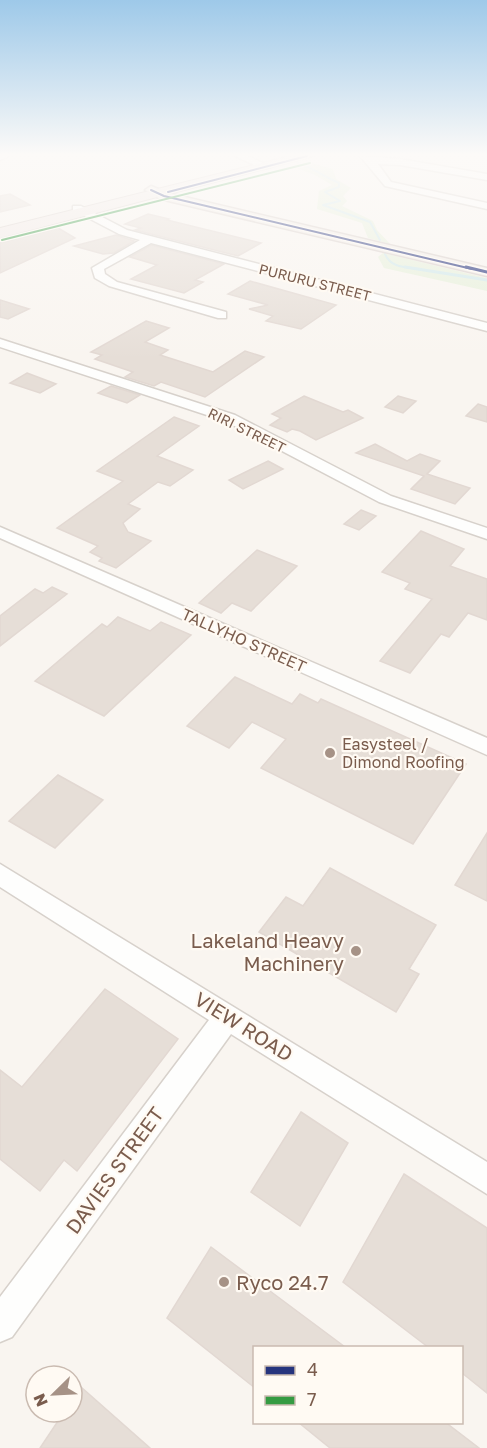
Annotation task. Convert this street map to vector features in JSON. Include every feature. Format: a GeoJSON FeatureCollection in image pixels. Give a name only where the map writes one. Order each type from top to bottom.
{"type":"FeatureCollection","features":[{"type":"Feature","properties":{"kind":"highway"},"geometry":{"type":"LineString","coordinates":[[0,227],[16,224]]}},
{"type":"Feature","properties":{"kind":"highway"},"geometry":{"type":"LineString","coordinates":[[0,233],[33,224]]}},
{"type":"Feature","properties":{"kind":"main road"},"geometry":{"type":"LineString","coordinates":[[286,224],[487,272]]}},
{"type":"Feature","properties":{"kind":"street","name":"PURURU STREET"},"geometry":{"type":"LineString","coordinates":[[107,224],[148,240],[487,327]]}},
{"type":"Feature","properties":{"kind":"street"},"geometry":{"type":"LineString","coordinates":[[148,240],[104,262],[98,268],[99,276],[113,284],[222,315]]}},
{"type":"Feature","properties":{"kind":"street","name":"RIRI STREET"},"geometry":{"type":"LineString","coordinates":[[0,344],[230,418],[385,499],[482,532]]}},
{"type":"Feature","properties":{"kind":"street"},"geometry":{"type":"LineString","coordinates":[[482,532],[487,517]]}},
{"type":"Feature","properties":{"kind":"street","name":"TALLYHO STREET"},"geometry":{"type":"LineString","coordinates":[[0,532],[487,747]]}},
{"type":"Feature","properties":{"kind":"street","name":"VIEW ROAD"},"geometry":{"type":"LineString","coordinates":[[1,877],[487,1179]]}},
{"type":"Feature","properties":{"kind":"street","name":"DAVIES STREET"},"geometry":{"type":"LineString","coordinates":[[0,1325],[228,1016]]}},
{"type":"Feature","properties":{"kind":"green space"},"geometry":{"type":"Polygon","coordinates":[[[362,224],[374,224],[390,244],[368,238],[362,224]]]}},
{"type":"Feature","properties":{"kind":"green space"},"geometry":{"type":"Polygon","coordinates":[[[383,253],[487,278],[487,291],[384,268],[378,257],[383,253]]]}},
{"type":"Feature","properties":{"kind":"building"},"geometry":{"type":"Polygon","coordinates":[[[125,224],[182,224],[261,243],[238,256],[135,230],[141,228],[125,224]]]}},
{"type":"Feature","properties":{"kind":"building"},"geometry":{"type":"Polygon","coordinates":[[[58,228],[75,238],[0,273],[0,243],[58,228]]]}},
{"type":"Feature","properties":{"kind":"building"},"geometry":{"type":"Polygon","coordinates":[[[116,235],[134,241],[114,253],[103,254],[74,246],[116,235]]]}},
{"type":"Feature","properties":{"kind":"building"},"geometry":{"type":"Polygon","coordinates":[[[151,245],[224,264],[195,280],[203,282],[184,293],[131,279],[157,265],[130,257],[151,245]]]}},
{"type":"Feature","properties":{"kind":"building"},"geometry":{"type":"Polygon","coordinates":[[[250,281],[336,305],[301,329],[266,321],[273,316],[249,309],[268,305],[228,294],[250,281]]]}},
{"type":"Feature","properties":{"kind":"building"},"geometry":{"type":"Polygon","coordinates":[[[0,300],[29,309],[8,319],[0,317],[0,300]]]}},
{"type":"Feature","properties":{"kind":"building"},"geometry":{"type":"Polygon","coordinates":[[[146,321],[169,328],[145,342],[168,350],[160,355],[213,372],[245,351],[264,357],[205,397],[161,382],[154,386],[125,377],[133,372],[95,359],[102,355],[91,352],[146,321]]]}},
{"type":"Feature","properties":{"kind":"building"},"geometry":{"type":"Polygon","coordinates":[[[27,373],[56,384],[40,393],[10,383],[27,373]]]}},
{"type":"Feature","properties":{"kind":"building"},"geometry":{"type":"Polygon","coordinates":[[[111,386],[140,395],[127,403],[98,393],[111,386]]]}},
{"type":"Feature","properties":{"kind":"building"},"geometry":{"type":"Polygon","coordinates":[[[304,396],[343,412],[348,410],[363,418],[316,440],[300,431],[292,429],[287,432],[270,425],[281,418],[272,414],[304,396]]]}},
{"type":"Feature","properties":{"kind":"building"},"geometry":{"type":"Polygon","coordinates":[[[398,396],[416,401],[403,413],[385,407],[398,396]]]}},
{"type":"Feature","properties":{"kind":"building"},"geometry":{"type":"Polygon","coordinates":[[[478,404],[487,407],[487,422],[466,416],[478,404]]]}},
{"type":"Feature","properties":{"kind":"building"},"geometry":{"type":"Polygon","coordinates":[[[174,417],[199,426],[157,456],[193,470],[170,486],[158,482],[128,504],[140,509],[123,523],[128,532],[151,541],[116,568],[99,561],[102,558],[90,552],[98,546],[57,528],[123,481],[97,471],[174,417]]]}},
{"type":"Feature","properties":{"kind":"building"},"geometry":{"type":"Polygon","coordinates":[[[375,444],[407,461],[420,454],[440,461],[427,474],[470,488],[455,504],[411,489],[424,476],[356,453],[375,444]]]}},
{"type":"Feature","properties":{"kind":"building"},"geometry":{"type":"Polygon","coordinates":[[[268,461],[283,469],[243,489],[229,480],[268,461]]]}},
{"type":"Feature","properties":{"kind":"building"},"geometry":{"type":"Polygon","coordinates":[[[361,510],[376,516],[359,530],[344,524],[361,510]]]}},
{"type":"Feature","properties":{"kind":"building"},"geometry":{"type":"Polygon","coordinates":[[[421,531],[464,549],[450,566],[487,579],[487,620],[468,613],[449,637],[441,634],[410,673],[380,661],[432,599],[405,589],[410,583],[382,572],[421,531]]]}},
{"type":"Feature","properties":{"kind":"building"},"geometry":{"type":"Polygon","coordinates":[[[257,550],[297,566],[251,611],[232,603],[221,613],[199,603],[257,550]]]}},
{"type":"Feature","properties":{"kind":"building"},"geometry":{"type":"Polygon","coordinates":[[[52,587],[67,594],[0,646],[0,616],[35,589],[43,593],[52,587]]]}},
{"type":"Feature","properties":{"kind":"building"},"geometry":{"type":"Polygon","coordinates":[[[118,617],[150,631],[161,622],[191,635],[104,716],[35,681],[102,624],[107,627],[118,617]]]}},
{"type":"Feature","properties":{"kind":"building"},"geometry":{"type":"Polygon","coordinates":[[[235,677],[292,704],[300,694],[318,703],[321,699],[466,764],[413,844],[261,768],[286,739],[252,722],[229,748],[187,726],[235,677]]]}},
{"type":"Feature","properties":{"kind":"building"},"geometry":{"type":"Polygon","coordinates":[[[58,775],[103,800],[55,848],[9,821],[58,775]]]}},
{"type":"Feature","properties":{"kind":"building"},"geometry":{"type":"Polygon","coordinates":[[[487,833],[487,901],[455,885],[487,833]]]}},
{"type":"Feature","properties":{"kind":"building","name":"Lakeland Heavy Machinery"},"geometry":{"type":"Polygon","coordinates":[[[330,868],[436,925],[409,969],[419,974],[396,1012],[259,932],[286,897],[303,906],[330,868]]]}},
{"type":"Feature","properties":{"kind":"building"},"geometry":{"type":"Polygon","coordinates":[[[105,989],[178,1039],[77,1171],[64,1160],[40,1191],[0,1159],[0,1070],[22,1087],[105,989]]]}},
{"type":"Feature","properties":{"kind":"building"},"geometry":{"type":"Polygon","coordinates":[[[301,1112],[348,1143],[300,1226],[251,1192],[301,1112]]]}},
{"type":"Feature","properties":{"kind":"building"},"geometry":{"type":"Polygon","coordinates":[[[404,1174],[487,1228],[487,1393],[463,1374],[463,1346],[427,1346],[343,1282],[404,1174]]]}},
{"type":"Feature","properties":{"kind":"building","name":"Ryco 24.7"},"geometry":{"type":"Polygon","coordinates":[[[211,1247],[344,1346],[253,1346],[253,1386],[167,1318],[211,1247]]]}},
{"type":"Feature","properties":{"kind":"building"},"geometry":{"type":"Polygon","coordinates":[[[84,1390],[150,1448],[40,1448],[56,1424],[84,1424],[84,1390]]]}},
{"type":"Feature","properties":{"kind":"building"},"geometry":{"type":"Polygon","coordinates":[[[300,1424],[448,1424],[479,1448],[330,1448],[300,1424]]]}},
{"type":"Feature","properties":{"kind":"waterway"},"geometry":{"type":"LineString","coordinates":[[371,224],[380,240]]}},
{"type":"Feature","properties":{"kind":"waterway"},"geometry":{"type":"LineString","coordinates":[[385,254],[391,262],[410,268]]}},
{"type":"Feature","properties":{"kind":"waterway"},"geometry":{"type":"LineString","coordinates":[[405,267],[410,268]]}},
{"type":"Feature","properties":{"kind":"waterway"},"geometry":{"type":"LineString","coordinates":[[410,268],[419,269]]}},
{"type":"Feature","properties":{"kind":"waterway"},"geometry":{"type":"LineString","coordinates":[[410,268],[487,280]]}},
{"type":"Feature","properties":{"kind":"transit line","name":"7"},"geometry":{"type":"LineString","coordinates":[[2,240],[68,224]]}},
{"type":"Feature","properties":{"kind":"transit line","name":"4"},"geometry":{"type":"LineString","coordinates":[[281,224],[487,272]]}},
{"type":"Feature","properties":{"kind":"place","name":"Easysteel / Dimond Roofing"},"geometry":{"type":"Point","coordinates":[330,753]}},
{"type":"Feature","properties":{"kind":"place","name":"Lakeland Heavy Machinery"},"geometry":{"type":"Point","coordinates":[356,951]}},
{"type":"Feature","properties":{"kind":"place","name":"Ryco 24.7"},"geometry":{"type":"Point","coordinates":[224,1282]}}]}
